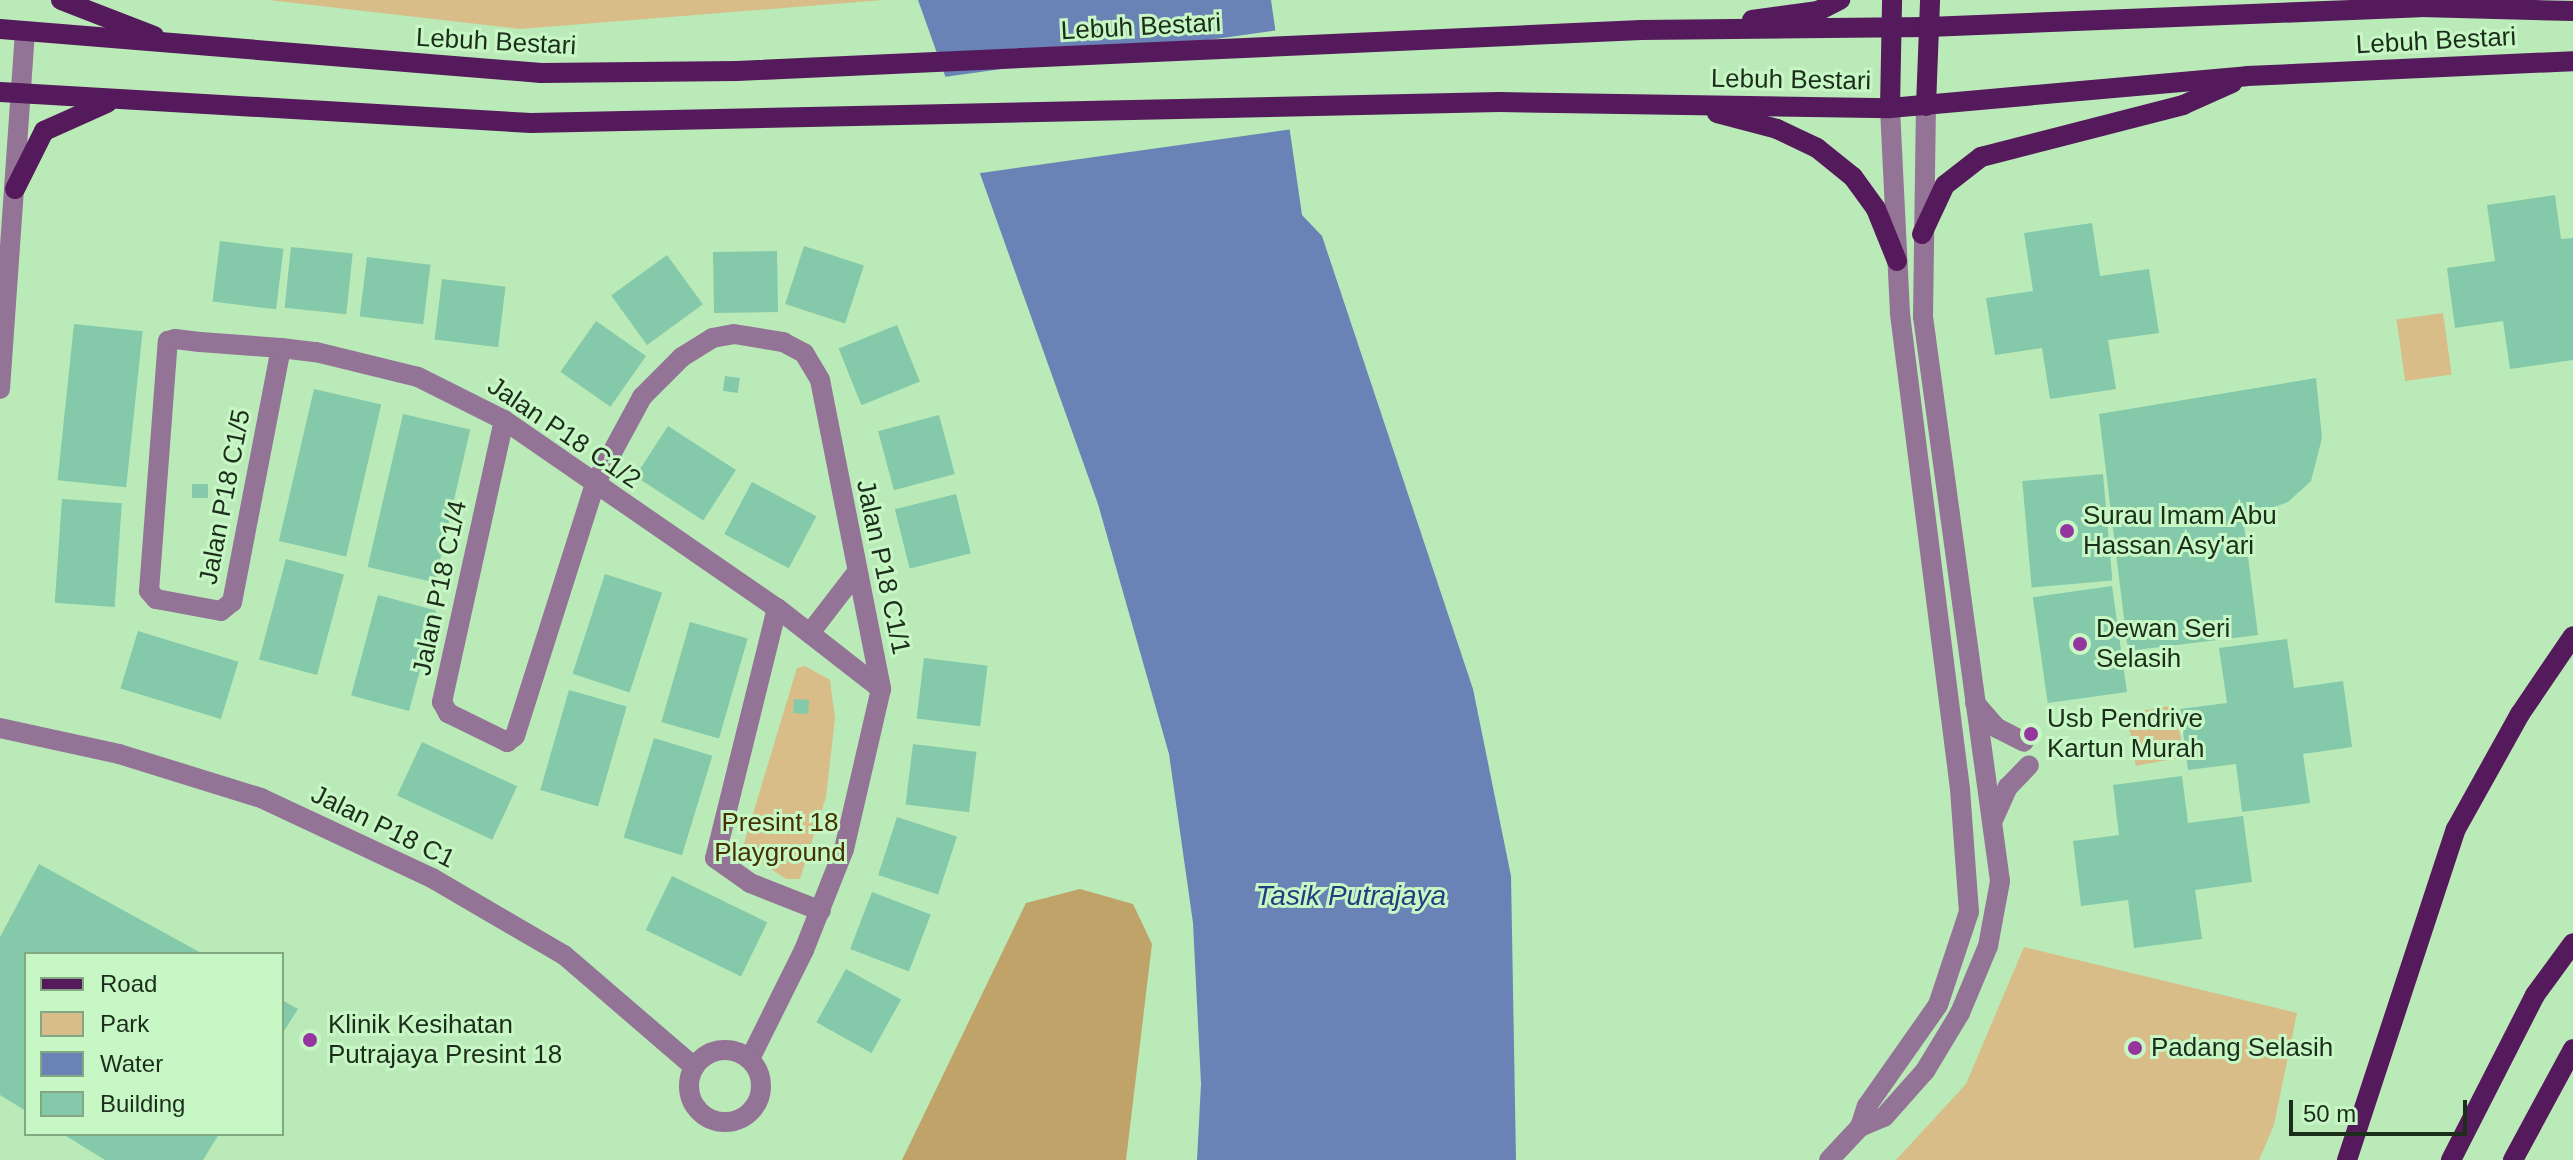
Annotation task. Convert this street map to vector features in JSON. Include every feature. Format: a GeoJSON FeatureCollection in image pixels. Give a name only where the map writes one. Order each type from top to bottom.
{"type":"FeatureCollection","features":[{"type":"Feature","properties":{"kind":"main road"},"geometry":{"type":"LineString","coordinates":[[61,0],[188,48]]}},
{"type":"Feature","properties":{"kind":"main road"},"geometry":{"type":"LineString","coordinates":[[1641,30],[1818,11],[1840,0]]}},
{"type":"Feature","properties":{"kind":"main road"},"geometry":{"type":"LineString","coordinates":[[1890,108],[1892,0]]}},
{"type":"Feature","properties":{"kind":"main road"},"geometry":{"type":"LineString","coordinates":[[1926,106],[1930,0]]}},
{"type":"Feature","properties":{"kind":"main road"},"geometry":{"type":"LineString","coordinates":[[2203,0],[2256,13]]}},
{"type":"Feature","properties":{"kind":"main road","name":"Lebuh Bestari"},"geometry":{"type":"LineString","coordinates":[[0,29],[188,48],[541,73],[737,71],[1641,30],[1928,27],[2420,7],[2573,11]]}},
{"type":"Feature","properties":{"kind":"main road","name":"Lebuh Bestari"},"geometry":{"type":"LineString","coordinates":[[0,92],[531,123],[1451,103],[1890,108],[2247,76],[2573,61]]}},
{"type":"Feature","properties":{"kind":"main road"},"geometry":{"type":"LineString","coordinates":[[1922,234],[1945,185],[1981,157],[2183,105],[2247,76]]}},
{"type":"Feature","properties":{"kind":"main road"},"geometry":{"type":"LineString","coordinates":[[15,189],[44,131],[93,106],[131,98]]}},
{"type":"Feature","properties":{"kind":"main road"},"geometry":{"type":"LineString","coordinates":[[1685,104],[1777,129],[1817,148],[1853,177],[1876,209],[1897,261]]}},
{"type":"Feature","properties":{"kind":"main road"},"geometry":{"type":"LineString","coordinates":[[2347,1160],[2456,829],[2520,714],[2573,636]]}},
{"type":"Feature","properties":{"kind":"main road"},"geometry":{"type":"LineString","coordinates":[[2451,1160],[2535,995],[2573,943]]}},
{"type":"Feature","properties":{"kind":"main road"},"geometry":{"type":"LineString","coordinates":[[2513,1160],[2573,1049]]}},
{"type":"Feature","properties":{"kind":"street"},"geometry":{"type":"LineString","coordinates":[[0,389],[25,32]]}},
{"type":"Feature","properties":{"kind":"street"},"geometry":{"type":"LineString","coordinates":[[1829,1160],[1860,1127],[1884,1117],[1925,1071],[1977,978],[2000,881],[1994,820],[1980,761],[1975,703],[1930,377],[1922,234],[1926,106]]}},
{"type":"Feature","properties":{"kind":"street"},"geometry":{"type":"LineString","coordinates":[[1860,1127],[1867,1106],[1938,1005],[1963,942],[1968,885],[1960,789],[1897,261],[1890,108]]}},
{"type":"Feature","properties":{"kind":"street","name":"Jalan P18 C1/1"},"geometry":{"type":"LineString","coordinates":[[595,484],[642,397],[682,357],[712,338],[734,334],[783,342],[804,353],[820,380],[881,689],[844,849],[821,911],[750,1059]]}},
{"type":"Feature","properties":{"kind":"street","name":"Jalan P18 C1/5"},"geometry":{"type":"LineString","coordinates":[[168,341],[149,591],[172,607],[209,610],[232,602],[281,348]]}},
{"type":"Feature","properties":{"kind":"street","name":"Jalan P18 C1/2"},"geometry":{"type":"LineString","coordinates":[[168,341],[281,348],[418,377],[504,420],[777,608],[881,689]]}},
{"type":"Feature","properties":{"kind":"street","name":"Jalan P18 C1/4"},"geometry":{"type":"LineString","coordinates":[[504,420],[442,702],[448,713],[479,732],[507,742],[515,736],[595,484]]}},
{"type":"Feature","properties":{"kind":"street"},"geometry":{"type":"LineString","coordinates":[[810,633],[857,572]]}},
{"type":"Feature","properties":{"kind":"street"},"geometry":{"type":"LineString","coordinates":[[777,608],[715,858],[750,883],[821,911]]}},
{"type":"Feature","properties":{"kind":"street"},"geometry":{"type":"LineString","coordinates":[[1975,703],[1997,728],[2024,742]]}},
{"type":"Feature","properties":{"kind":"street","name":"Jalan P18 C1"},"geometry":{"type":"LineString","coordinates":[[1,729],[119,754],[261,798],[432,878],[564,955],[694,1067]]}},
{"type":"Feature","properties":{"kind":"street"},"geometry":{"type":"LineString","coordinates":[[1953,745],[1980,761]]}},
{"type":"Feature","properties":{"kind":"street"},"geometry":{"type":"LineString","coordinates":[[1960,789],[1980,761]]}},
{"type":"Feature","properties":{"kind":"street"},"geometry":{"type":"LineString","coordinates":[[1994,820],[2008,787],[2029,765]]}},
{"type":"Feature","properties":{"kind":"street"},"geometry":{"type":"LineString","coordinates":[[714,1051],[750,1059],[760,1077],[760,1097],[749,1114],[728,1122],[706,1117],[691,1100],[694,1067],[714,1051]]}},
{"type":"Feature","properties":{"kind":"green space"},"geometry":{"type":"Polygon","coordinates":[[[268,0],[883,0],[520,29],[268,0]]]}},
{"type":"Feature","properties":{"kind":"green space"},"geometry":{"type":"Polygon","coordinates":[[[2443,313],[2452,374],[2405,381],[2396,320],[2443,313]]]}},
{"type":"Feature","properties":{"kind":"green space","name":"Presint 18 Playground"},"geometry":{"type":"Polygon","coordinates":[[[805,666],[830,680],[835,718],[826,797],[800,879],[786,879],[742,850],[797,668],[805,666]]]}},
{"type":"Feature","properties":{"kind":"green space"},"geometry":{"type":"Polygon","coordinates":[[[2175,705],[2184,757],[2136,766],[2127,714],[2175,705]]]}},
{"type":"Feature","properties":{"kind":"green space","name":"Padang Selasih"},"geometry":{"type":"Polygon","coordinates":[[[2024,947],[2297,1013],[2274,1125],[2259,1160],[1896,1160],[1966,1084],[2024,947]]]}},
{"type":"Feature","properties":{"kind":"shaded area"},"geometry":{"type":"Polygon","coordinates":[[[1080,889],[1133,904],[1152,944],[1126,1160],[902,1160],[1026,903],[1080,889]]]}},
{"type":"Feature","properties":{"kind":"water","name":"Tasik Putrajaya"},"geometry":{"type":"Polygon","coordinates":[[[918,0],[1271,0],[1302,215],[1322,236],[1473,689],[1511,876],[1516,1160],[1197,1160],[1201,1084],[1193,923],[1169,754],[1098,504],[918,0]]]}},
{"type":"Feature","properties":{"kind":"pier"},"geometry":{"type":"Polygon","coordinates":[[[1279,30],[1293,129],[945,178],[931,79],[1279,30]]]}},
{"type":"Feature","properties":{"kind":"building"},"geometry":{"type":"Polygon","coordinates":[[[2555,195],[2561,239],[2573,238],[2573,360],[2510,369],[2503,321],[2455,328],[2447,268],[2495,261],[2487,205],[2555,195]]]}},
{"type":"Feature","properties":{"kind":"building"},"geometry":{"type":"Polygon","coordinates":[[[2092,223],[2100,276],[2149,269],[2159,333],[2108,340],[2116,389],[2050,399],[2042,348],[1995,355],[1986,298],[2033,291],[2024,233],[2092,223]]]}},
{"type":"Feature","properties":{"kind":"building"},"geometry":{"type":"Polygon","coordinates":[[[220,241],[284,249],[276,309],[213,302],[220,241]]]}},
{"type":"Feature","properties":{"kind":"building"},"geometry":{"type":"Polygon","coordinates":[[[804,246],[864,265],[845,323],[785,304],[804,246]]]}},
{"type":"Feature","properties":{"kind":"building"},"geometry":{"type":"Polygon","coordinates":[[[291,247],[353,253],[346,314],[285,308],[291,247]]]}},
{"type":"Feature","properties":{"kind":"building"},"geometry":{"type":"Polygon","coordinates":[[[777,251],[778,312],[714,313],[713,252],[777,251]]]}},
{"type":"Feature","properties":{"kind":"building"},"geometry":{"type":"Polygon","coordinates":[[[667,255],[703,304],[647,345],[611,296],[667,255]]]}},
{"type":"Feature","properties":{"kind":"building"},"geometry":{"type":"Polygon","coordinates":[[[367,257],[431,265],[423,324],[360,317],[367,257]]]}},
{"type":"Feature","properties":{"kind":"building"},"geometry":{"type":"Polygon","coordinates":[[[442,279],[506,287],[498,347],[435,340],[442,279]]]}},
{"type":"Feature","properties":{"kind":"building"},"geometry":{"type":"Polygon","coordinates":[[[596,321],[646,356],[610,407],[560,372],[596,321]]]}},
{"type":"Feature","properties":{"kind":"building"},"geometry":{"type":"Polygon","coordinates":[[[74,324],[143,331],[126,487],[58,480],[74,324]]]}},
{"type":"Feature","properties":{"kind":"building"},"geometry":{"type":"Polygon","coordinates":[[[897,325],[920,382],[861,405],[839,349],[897,325]]]}},
{"type":"Feature","properties":{"kind":"building"},"geometry":{"type":"Polygon","coordinates":[[[725,376],[740,378],[738,393],[723,391],[725,376]]]}},
{"type":"Feature","properties":{"kind":"building"},"geometry":{"type":"Polygon","coordinates":[[[2316,378],[2322,438],[2311,481],[2288,502],[2243,518],[2258,635],[2128,651],[2099,414],[2316,378]]]}},
{"type":"Feature","properties":{"kind":"building"},"geometry":{"type":"Polygon","coordinates":[[[314,389],[381,405],[346,557],[279,541],[314,389]]]}},
{"type":"Feature","properties":{"kind":"building"},"geometry":{"type":"Polygon","coordinates":[[[403,414],[470,430],[435,582],[368,567],[403,414]]]}},
{"type":"Feature","properties":{"kind":"building"},"geometry":{"type":"Polygon","coordinates":[[[939,415],[955,474],[894,490],[878,431],[939,415]]]}},
{"type":"Feature","properties":{"kind":"building"},"geometry":{"type":"Polygon","coordinates":[[[668,426],[736,470],[703,520],[635,476],[668,426]]]}},
{"type":"Feature","properties":{"kind":"building","name":"Surau Imam Abu Hassan Asy'ari"},"geometry":{"type":"Polygon","coordinates":[[[2103,474],[2112,581],[2032,588],[2022,481],[2103,474]]]}},
{"type":"Feature","properties":{"kind":"building"},"geometry":{"type":"Polygon","coordinates":[[[752,482],[816,516],[789,568],[724,534],[752,482]]]}},
{"type":"Feature","properties":{"kind":"building"},"geometry":{"type":"Polygon","coordinates":[[[192,484],[208,484],[208,498],[192,498],[192,484]]]}},
{"type":"Feature","properties":{"kind":"building"},"geometry":{"type":"Polygon","coordinates":[[[956,494],[971,553],[910,568],[895,509],[956,494]]]}},
{"type":"Feature","properties":{"kind":"building"},"geometry":{"type":"Polygon","coordinates":[[[62,499],[122,503],[115,607],[55,603],[62,499]]]}},
{"type":"Feature","properties":{"kind":"building"},"geometry":{"type":"Polygon","coordinates":[[[286,559],[344,575],[317,675],[259,659],[286,559]]]}},
{"type":"Feature","properties":{"kind":"building"},"geometry":{"type":"Polygon","coordinates":[[[605,574],[662,593],[630,692],[573,674],[605,574]]]}},
{"type":"Feature","properties":{"kind":"building","name":"Dewan Seri Selasih"},"geometry":{"type":"Polygon","coordinates":[[[2112,586],[2127,692],[2048,703],[2033,597],[2112,586]]]}},
{"type":"Feature","properties":{"kind":"building"},"geometry":{"type":"Polygon","coordinates":[[[378,595],[436,611],[409,711],[351,695],[378,595]]]}},
{"type":"Feature","properties":{"kind":"building"},"geometry":{"type":"Polygon","coordinates":[[[690,622],[748,639],[719,739],[661,722],[690,622]]]}},
{"type":"Feature","properties":{"kind":"building"},"geometry":{"type":"Polygon","coordinates":[[[138,631],[238,662],[221,719],[120,688],[138,631]]]}},
{"type":"Feature","properties":{"kind":"building"},"geometry":{"type":"Polygon","coordinates":[[[2287,639],[2294,688],[2343,681],[2352,747],[2303,754],[2310,803],[2242,812],[2236,764],[2188,770],[2180,709],[2227,703],[2219,648],[2287,639]]]}},
{"type":"Feature","properties":{"kind":"building"},"geometry":{"type":"Polygon","coordinates":[[[924,658],[988,666],[980,726],[917,719],[924,658]]]}},
{"type":"Feature","properties":{"kind":"building"},"geometry":{"type":"Polygon","coordinates":[[[569,690],[627,707],[598,807],[540,790],[569,690]]]}},
{"type":"Feature","properties":{"kind":"building"},"geometry":{"type":"Polygon","coordinates":[[[794,699],[809,700],[808,714],[793,713],[794,699]]]}},
{"type":"Feature","properties":{"kind":"building"},"geometry":{"type":"Polygon","coordinates":[[[654,738],[712,756],[682,855],[624,837],[654,738]]]}},
{"type":"Feature","properties":{"kind":"building"},"geometry":{"type":"Polygon","coordinates":[[[422,742],[517,786],[492,840],[397,795],[422,742]]]}},
{"type":"Feature","properties":{"kind":"building"},"geometry":{"type":"Polygon","coordinates":[[[913,744],[977,752],[969,812],[906,805],[913,744]]]}},
{"type":"Feature","properties":{"kind":"building"},"geometry":{"type":"Polygon","coordinates":[[[2182,776],[2188,823],[2243,816],[2252,882],[2195,890],[2202,939],[2134,948],[2128,900],[2081,906],[2073,841],[2119,835],[2113,785],[2182,776]]]}},
{"type":"Feature","properties":{"kind":"building"},"geometry":{"type":"Polygon","coordinates":[[[897,817],[957,836],[938,894],[878,875],[897,817]]]}},
{"type":"Feature","properties":{"kind":"building"},"geometry":{"type":"Polygon","coordinates":[[[39,864],[199,952],[24,952],[24,1110],[0,1095],[0,937],[39,864]]]}},
{"type":"Feature","properties":{"kind":"building"},"geometry":{"type":"Polygon","coordinates":[[[672,876],[767,922],[741,976],[646,930],[672,876]]]}},
{"type":"Feature","properties":{"kind":"building"},"geometry":{"type":"Polygon","coordinates":[[[872,892],[931,915],[909,972],[850,949],[872,892]]]}},
{"type":"Feature","properties":{"kind":"building"},"geometry":{"type":"Polygon","coordinates":[[[846,969],[901,1000],[872,1053],[816,1022],[846,969]]]}},
{"type":"Feature","properties":{"kind":"building"},"geometry":{"type":"Polygon","coordinates":[[[284,1001],[298,1009],[284,1031],[284,1001]]]}},
{"type":"Feature","properties":{"kind":"building"},"geometry":{"type":"Polygon","coordinates":[[[66,1136],[218,1136],[203,1160],[105,1160],[66,1136]]]}},
{"type":"Feature","properties":{"kind":"place","name":"Surau Imam Abu Hassan Asy'ari"},"geometry":{"type":"Point","coordinates":[2067,531]}},
{"type":"Feature","properties":{"kind":"place","name":"Dewan Seri Selasih"},"geometry":{"type":"Point","coordinates":[2080,644]}},
{"type":"Feature","properties":{"kind":"place","name":"Usb Pendrive Kartun Murah"},"geometry":{"type":"Point","coordinates":[2031,734]}},
{"type":"Feature","properties":{"kind":"place","name":"Klinik Kesihatan Putrajaya Presint 18"},"geometry":{"type":"Point","coordinates":[310,1040]}},
{"type":"Feature","properties":{"kind":"place","name":"Padang Selasih"},"geometry":{"type":"Point","coordinates":[2135,1048]}}]}
